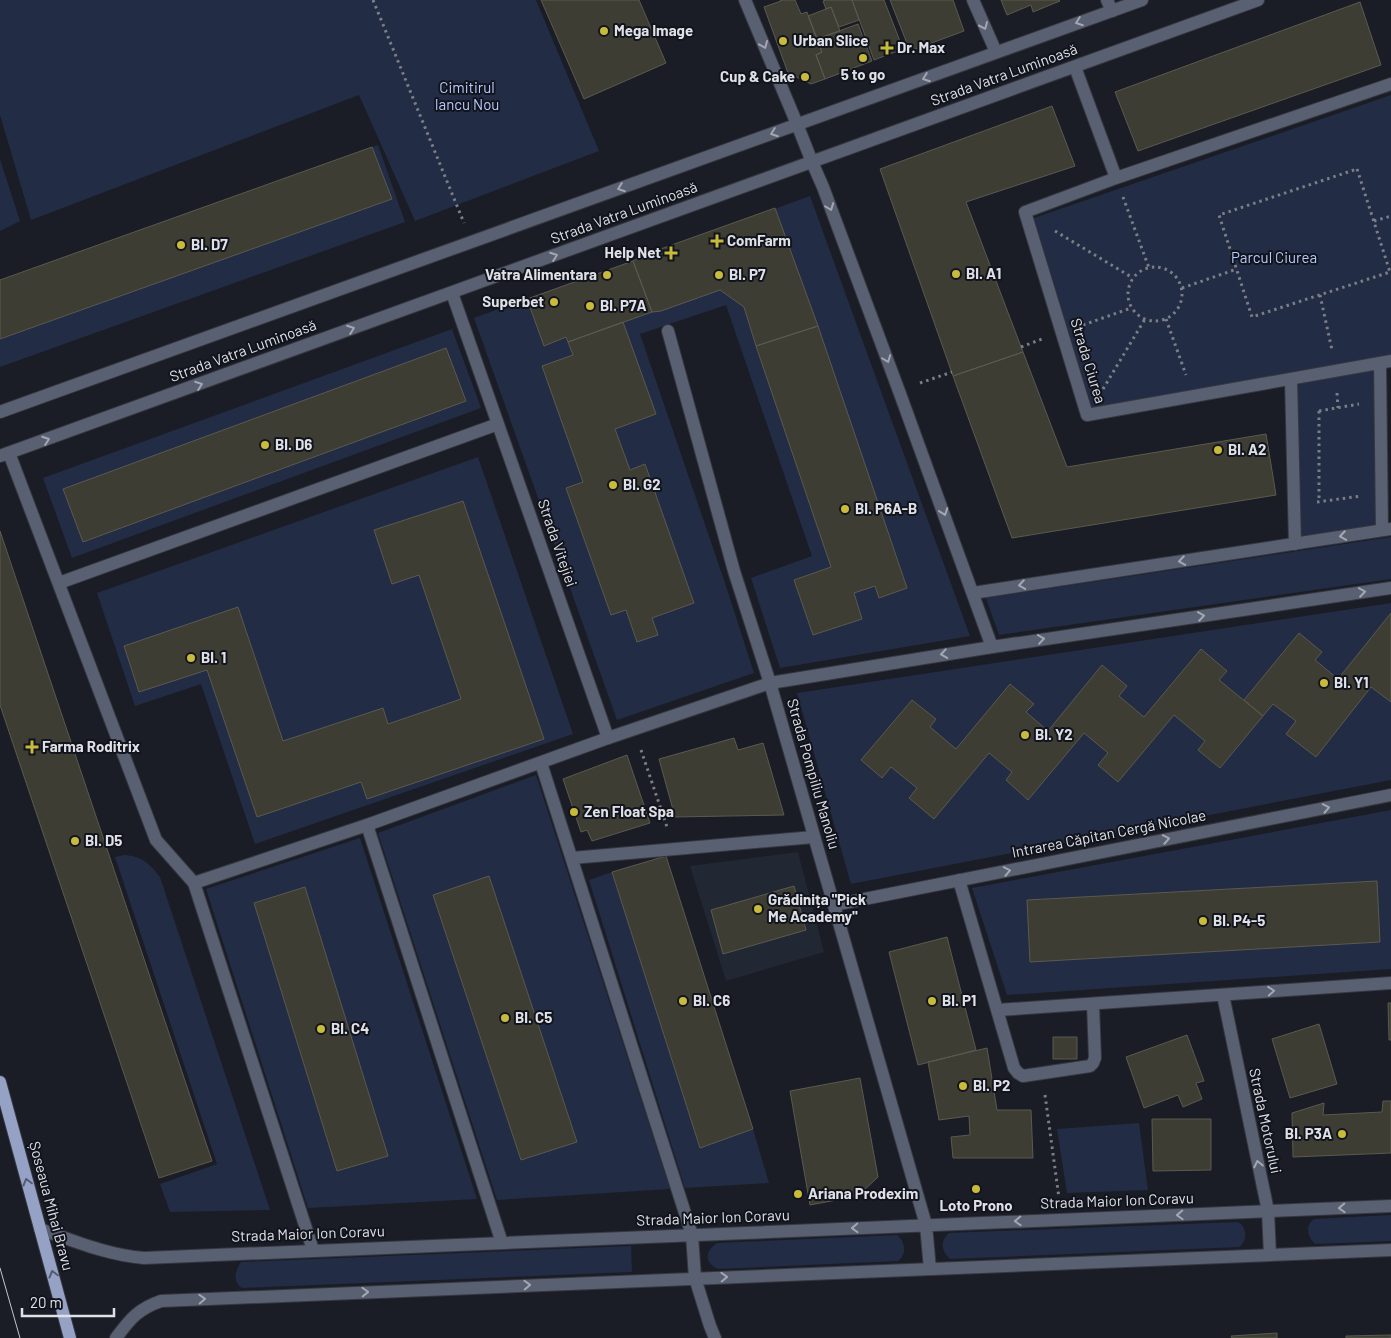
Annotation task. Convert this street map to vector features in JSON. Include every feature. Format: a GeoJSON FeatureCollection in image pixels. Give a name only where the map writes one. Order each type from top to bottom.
{"type":"FeatureCollection","features":[{"type":"Feature","properties":{"kind":"main road","name":"Șoseaua Mihai Bravu"},"geometry":{"type":"LineString","coordinates":[[0,1082],[70,1338]]}},
{"type":"Feature","properties":{"kind":"street"},"geometry":{"type":"LineString","coordinates":[[744,0],[823,188],[992,646]]}},
{"type":"Feature","properties":{"kind":"street"},"geometry":{"type":"LineString","coordinates":[[973,0],[996,52]]}},
{"type":"Feature","properties":{"kind":"street","name":"Strada Vatra Luminoasă"},"geometry":{"type":"LineString","coordinates":[[0,412],[996,52],[1110,5],[1142,0]]}},
{"type":"Feature","properties":{"kind":"street","name":"Strada Vatra Luminoasă"},"geometry":{"type":"LineString","coordinates":[[4,455],[1258,0]]}},
{"type":"Feature","properties":{"kind":"street"},"geometry":{"type":"LineString","coordinates":[[1075,67],[1116,178]]}},
{"type":"Feature","properties":{"kind":"street"},"geometry":{"type":"LineString","coordinates":[[1025,212],[1116,178],[1391,84]]}},
{"type":"Feature","properties":{"kind":"street","name":"Strada Ciurea"},"geometry":{"type":"LineString","coordinates":[[973,593],[1386,530],[1381,494],[1381,400],[1386,362],[1087,415],[1025,212]]}},
{"type":"Feature","properties":{"kind":"street","name":"Strada Vitejiei"},"geometry":{"type":"LineString","coordinates":[[452,293],[608,738]]}},
{"type":"Feature","properties":{"kind":"street","name":"Strada Pompiliu Manoliu"},"geometry":{"type":"LineString","coordinates":[[668,331],[734,571],[770,683],[926,1225],[930,1269]]}},
{"type":"Feature","properties":{"kind":"street"},"geometry":{"type":"LineString","coordinates":[[1291,380],[1295,544]]}},
{"type":"Feature","properties":{"kind":"street"},"geometry":{"type":"LineString","coordinates":[[59,583],[498,424]]}},
{"type":"Feature","properties":{"kind":"street"},"geometry":{"type":"LineString","coordinates":[[4,455],[59,583],[156,840],[194,883],[313,1250]]}},
{"type":"Feature","properties":{"kind":"street"},"geometry":{"type":"LineString","coordinates":[[194,883],[366,825],[633,729],[770,683],[992,646],[1391,588]]}},
{"type":"Feature","properties":{"kind":"street"},"geometry":{"type":"LineString","coordinates":[[541,762],[692,1235],[695,1278],[715,1338]]}},
{"type":"Feature","properties":{"kind":"street","name":"Intrarea Căpitan Cergă Nicolae"},"geometry":{"type":"LineString","coordinates":[[834,905],[1391,795]]}},
{"type":"Feature","properties":{"kind":"street"},"geometry":{"type":"LineString","coordinates":[[366,825],[502,1243]]}},
{"type":"Feature","properties":{"kind":"street"},"geometry":{"type":"LineString","coordinates":[[572,858],[814,837]]}},
{"type":"Feature","properties":{"kind":"street"},"geometry":{"type":"LineString","coordinates":[[959,880],[1014,1068],[1018,1073],[1023,1076],[1094,1064],[1094,1004]]}},
{"type":"Feature","properties":{"kind":"street"},"geometry":{"type":"LineString","coordinates":[[998,1010],[1391,983]]}},
{"type":"Feature","properties":{"kind":"street","name":"Strada Motorului"},"geometry":{"type":"LineString","coordinates":[[1223,995],[1268,1211],[1270,1255]]}},
{"type":"Feature","properties":{"kind":"street","name":"Strada Maior Ion Coravu"},"geometry":{"type":"LineString","coordinates":[[40,1229],[102,1250],[144,1258],[1391,1206]]}},
{"type":"Feature","properties":{"kind":"street"},"geometry":{"type":"LineString","coordinates":[[116,1338],[138,1312],[148,1305],[161,1301],[1391,1250]]}},
{"type":"Feature","properties":{"kind":"path"},"geometry":{"type":"LineString","coordinates":[[373,0],[471,242]]}},
{"type":"Feature","properties":{"kind":"path"},"geometry":{"type":"LineString","coordinates":[[1357,170],[1374,221],[1390,272],[1252,317],[1219,215],[1357,170]]}},
{"type":"Feature","properties":{"kind":"path"},"geometry":{"type":"LineString","coordinates":[[1116,178],[1149,268]]}},
{"type":"Feature","properties":{"kind":"path"},"geometry":{"type":"LineString","coordinates":[[1025,212],[1133,278]]}},
{"type":"Feature","properties":{"kind":"path"},"geometry":{"type":"LineString","coordinates":[[1374,221],[1391,216]]}},
{"type":"Feature","properties":{"kind":"path"},"geometry":{"type":"LineString","coordinates":[[1149,268],[1168,270],[1175,275],[1182,288],[1182,301],[1178,310],[1172,317],[1162,322],[1149,322],[1139,316],[1131,308],[1128,298],[1133,278],[1141,271],[1149,268]]}},
{"type":"Feature","properties":{"kind":"path"},"geometry":{"type":"LineString","coordinates":[[1182,288],[1237,269]]}},
{"type":"Feature","properties":{"kind":"path"},"geometry":{"type":"LineString","coordinates":[[1320,295],[1337,371]]}},
{"type":"Feature","properties":{"kind":"path"},"geometry":{"type":"LineString","coordinates":[[1062,332],[1131,308]]}},
{"type":"Feature","properties":{"kind":"path"},"geometry":{"type":"LineString","coordinates":[[1087,415],[1145,319]]}},
{"type":"Feature","properties":{"kind":"path"},"geometry":{"type":"LineString","coordinates":[[1166,319],[1194,396]]}},
{"type":"Feature","properties":{"kind":"path"},"geometry":{"type":"LineString","coordinates":[[899,391],[952,372]]}},
{"type":"Feature","properties":{"kind":"path"},"geometry":{"type":"LineString","coordinates":[[1319,502],[1319,411],[1381,400]]}},
{"type":"Feature","properties":{"kind":"path"},"geometry":{"type":"LineString","coordinates":[[1294,505],[1381,494]]}},
{"type":"Feature","properties":{"kind":"path"},"geometry":{"type":"LineString","coordinates":[[633,729],[674,849]]}},
{"type":"Feature","properties":{"kind":"path"},"geometry":{"type":"LineString","coordinates":[[1045,1093],[1062,1220]]}},
{"type":"Feature","properties":{"kind":"shaded area","name":"Grădinița \"Pick Me Academy\""},"geometry":{"type":"Polygon","coordinates":[[[798,852],[824,952],[726,981],[690,866],[798,852]]]}},
{"type":"Feature","properties":{"kind":"green space","name":"Cimitirul Iancu Nou"},"geometry":{"type":"Polygon","coordinates":[[[0,0],[536,0],[599,151],[415,221],[359,95],[31,220],[0,115],[0,0]]]}},
{"type":"Feature","properties":{"kind":"green space","name":"Parcul Ciurea"},"geometry":{"type":"Polygon","coordinates":[[[1391,95],[1391,354],[1375,358],[1376,525],[1300,537],[1296,372],[1092,408],[1034,218],[1391,95]]]}},
{"type":"Feature","properties":{"kind":"green space"},"geometry":{"type":"Polygon","coordinates":[[[378,145],[405,222],[0,367],[0,339],[391,199],[372,147],[378,145]]]}},
{"type":"Feature","properties":{"kind":"green space"},"geometry":{"type":"Polygon","coordinates":[[[0,159],[20,221],[0,231],[0,159]]]}},
{"type":"Feature","properties":{"kind":"green space"},"geometry":{"type":"Polygon","coordinates":[[[810,196],[970,636],[780,668],[751,578],[812,556],[726,305],[640,334],[754,673],[617,720],[474,318],[810,196]]]}},
{"type":"Feature","properties":{"kind":"green space","name":"Bl. D6"},"geometry":{"type":"Polygon","coordinates":[[[452,329],[481,408],[72,558],[43,478],[452,329]]]}},
{"type":"Feature","properties":{"kind":"green space"},"geometry":{"type":"Polygon","coordinates":[[[478,457],[573,734],[255,844],[201,684],[135,706],[97,593],[478,457]]]}},
{"type":"Feature","properties":{"kind":"green space"},"geometry":{"type":"Polygon","coordinates":[[[1391,537],[1391,579],[999,635],[986,598],[1391,537]]]}},
{"type":"Feature","properties":{"kind":"green space"},"geometry":{"type":"Polygon","coordinates":[[[1391,603],[1391,780],[851,884],[797,693],[1391,603]]]}},
{"type":"Feature","properties":{"kind":"green space"},"geometry":{"type":"Polygon","coordinates":[[[536,775],[670,1189],[497,1200],[378,833],[536,775]]]}},
{"type":"Feature","properties":{"kind":"green space"},"geometry":{"type":"Polygon","coordinates":[[[1391,810],[1391,969],[1007,995],[972,888],[1391,810]]]}},
{"type":"Feature","properties":{"kind":"green space"},"geometry":{"type":"Polygon","coordinates":[[[360,838],[477,1199],[308,1208],[206,889],[360,838]]]}},
{"type":"Feature","properties":{"kind":"green space"},"geometry":{"type":"Polygon","coordinates":[[[124,855],[145,861],[160,877],[270,1210],[170,1212],[160,1184],[217,1164],[115,857],[124,855]]]}},
{"type":"Feature","properties":{"kind":"green space"},"geometry":{"type":"Polygon","coordinates":[[[612,872],[700,1147],[753,1129],[769,1183],[685,1188],[589,880],[612,872]]]}},
{"type":"Feature","properties":{"kind":"green space"},"geometry":{"type":"Polygon","coordinates":[[[1139,1123],[1148,1190],[1067,1193],[1057,1129],[1139,1123]]]}},
{"type":"Feature","properties":{"kind":"green space"},"geometry":{"type":"Polygon","coordinates":[[[1391,1215],[1391,1241],[1315,1244],[1308,1232],[1309,1225],[1314,1219],[1391,1215]]]}},
{"type":"Feature","properties":{"kind":"green space"},"geometry":{"type":"Polygon","coordinates":[[[1238,1222],[1244,1227],[1245,1231],[1244,1241],[1240,1247],[950,1259],[945,1253],[943,1246],[944,1239],[949,1233],[1238,1222]]]}},
{"type":"Feature","properties":{"kind":"green space"},"geometry":{"type":"Polygon","coordinates":[[[897,1235],[904,1245],[903,1255],[898,1261],[718,1269],[710,1264],[708,1260],[708,1253],[717,1243],[897,1235]]]}},
{"type":"Feature","properties":{"kind":"green space"},"geometry":{"type":"Polygon","coordinates":[[[631,1246],[632,1272],[242,1288],[236,1279],[236,1272],[241,1262],[631,1246]]]}},
{"type":"Feature","properties":{"kind":"building","name":"Mega Image"},"geometry":{"type":"Polygon","coordinates":[[[541,0],[639,0],[666,63],[584,99],[541,0]]]}},
{"type":"Feature","properties":{"kind":"building"},"geometry":{"type":"Polygon","coordinates":[[[780,0],[795,0],[801,14],[807,12],[822,52],[816,55],[825,79],[811,84],[788,73],[764,7],[780,0]]]}},
{"type":"Feature","properties":{"kind":"building"},"geometry":{"type":"Polygon","coordinates":[[[852,0],[859,20],[839,27],[831,7],[826,9],[823,1],[852,0]]]}},
{"type":"Feature","properties":{"kind":"building"},"geometry":{"type":"Polygon","coordinates":[[[852,0],[884,0],[903,49],[874,60],[852,0]]]}},
{"type":"Feature","properties":{"kind":"building"},"geometry":{"type":"Polygon","coordinates":[[[890,0],[953,0],[964,31],[910,51],[890,0]]]}},
{"type":"Feature","properties":{"kind":"building"},"geometry":{"type":"Polygon","coordinates":[[[1001,0],[1060,1],[1033,12],[1031,5],[1007,15],[1001,0]]]}},
{"type":"Feature","properties":{"kind":"building"},"geometry":{"type":"Polygon","coordinates":[[[1360,2],[1381,65],[1138,151],[1115,92],[1360,2]]]}},
{"type":"Feature","properties":{"kind":"building"},"geometry":{"type":"Polygon","coordinates":[[[831,7],[840,31],[817,39],[808,16],[831,7]]]}},
{"type":"Feature","properties":{"kind":"building"},"geometry":{"type":"Polygon","coordinates":[[[858,24],[872,61],[825,79],[816,55],[822,52],[817,39],[858,24]]]}},
{"type":"Feature","properties":{"kind":"building","name":"Bl. A1"},"geometry":{"type":"Polygon","coordinates":[[[1052,106],[1075,166],[966,202],[1023,352],[953,376],[880,169],[1052,106]]]}},
{"type":"Feature","properties":{"kind":"building","name":"Bl. D7"},"geometry":{"type":"Polygon","coordinates":[[[372,147],[392,199],[0,339],[0,280],[372,147]]]}},
{"type":"Feature","properties":{"kind":"building","name":"Bl. P7"},"geometry":{"type":"Polygon","coordinates":[[[775,208],[818,326],[756,346],[744,307],[720,290],[661,311],[652,312],[633,261],[641,256],[775,208]]]}},
{"type":"Feature","properties":{"kind":"building","name":"Bl. P7A"},"geometry":{"type":"Polygon","coordinates":[[[633,261],[652,312],[568,342],[566,337],[544,346],[527,299],[633,261]]]}},
{"type":"Feature","properties":{"kind":"building","name":"Bl. G2"},"geometry":{"type":"Polygon","coordinates":[[[623,322],[656,414],[615,429],[630,470],[645,464],[694,603],[652,618],[658,635],[637,642],[626,610],[611,615],[566,488],[583,482],[542,366],[573,355],[568,342],[623,322]]]}},
{"type":"Feature","properties":{"kind":"building","name":"Bl. P6A-B"},"geometry":{"type":"Polygon","coordinates":[[[818,326],[907,588],[879,598],[875,586],[854,593],[862,619],[813,635],[794,580],[831,567],[756,346],[818,326]]]}},
{"type":"Feature","properties":{"kind":"building","name":"Bl. D6"},"geometry":{"type":"Polygon","coordinates":[[[446,348],[466,401],[83,542],[63,489],[446,348]]]}},
{"type":"Feature","properties":{"kind":"building","name":"Bl. A2"},"geometry":{"type":"Polygon","coordinates":[[[1023,352],[1067,467],[1266,434],[1276,495],[1012,538],[953,376],[1023,352]]]}},
{"type":"Feature","properties":{"kind":"building","name":"Bl. 1"},"geometry":{"type":"Polygon","coordinates":[[[463,501],[544,739],[367,799],[361,782],[257,817],[207,670],[139,692],[124,646],[238,607],[283,741],[383,708],[388,724],[461,699],[419,575],[392,584],[374,530],[463,501]]]}},
{"type":"Feature","properties":{"kind":"building","name":"Bl. D5"},"geometry":{"type":"Polygon","coordinates":[[[0,531],[212,1161],[159,1178],[0,705],[0,531]]]}},
{"type":"Feature","properties":{"kind":"building","name":"Bl. Y1"},"geometry":{"type":"Polygon","coordinates":[[[1391,613],[1391,702],[1371,687],[1316,757],[1286,734],[1296,721],[1273,704],[1263,716],[1244,700],[1299,633],[1322,652],[1315,660],[1338,679],[1391,613]]]}},
{"type":"Feature","properties":{"kind":"building","name":"Bl. Y2"},"geometry":{"type":"Polygon","coordinates":[[[1201,649],[1227,671],[1219,680],[1263,716],[1220,768],[1198,750],[1205,741],[1174,715],[1118,782],[1098,765],[1108,753],[1084,733],[1028,800],[1006,780],[1012,772],[989,753],[934,819],[909,798],[917,788],[891,767],[882,778],[861,760],[912,700],[936,719],[930,727],[956,749],[1010,684],[1034,704],[1026,712],[1048,731],[1102,665],[1127,686],[1119,696],[1144,717],[1201,649]]]}},
{"type":"Feature","properties":{"kind":"building"},"geometry":{"type":"Polygon","coordinates":[[[734,738],[738,750],[763,743],[784,815],[675,817],[659,759],[734,738]]]}},
{"type":"Feature","properties":{"kind":"building"},"geometry":{"type":"Polygon","coordinates":[[[627,755],[650,823],[592,841],[587,830],[581,832],[563,779],[627,755]]]}},
{"type":"Feature","properties":{"kind":"building","name":"Bl. C6"},"geometry":{"type":"Polygon","coordinates":[[[666,856],[753,1129],[700,1148],[612,872],[666,856]]]}},
{"type":"Feature","properties":{"kind":"building","name":"Bl. C5"},"geometry":{"type":"Polygon","coordinates":[[[489,876],[577,1142],[521,1160],[433,895],[489,876]]]}},
{"type":"Feature","properties":{"kind":"building","name":"Bl. P4-5"},"geometry":{"type":"Polygon","coordinates":[[[1377,881],[1380,942],[1030,962],[1027,900],[1377,881]]]}},
{"type":"Feature","properties":{"kind":"building"},"geometry":{"type":"Polygon","coordinates":[[[794,886],[806,930],[723,954],[711,910],[794,886]]]}},
{"type":"Feature","properties":{"kind":"building","name":"Bl. C4"},"geometry":{"type":"Polygon","coordinates":[[[305,887],[388,1156],[337,1171],[254,903],[305,887]]]}},
{"type":"Feature","properties":{"kind":"building","name":"Bl. P1"},"geometry":{"type":"Polygon","coordinates":[[[947,937],[976,1050],[918,1065],[889,952],[947,937]]]}},
{"type":"Feature","properties":{"kind":"building"},"geometry":{"type":"Polygon","coordinates":[[[1388,1003],[1391,1003],[1391,1040],[1389,1040],[1388,1003]]]}},
{"type":"Feature","properties":{"kind":"building"},"geometry":{"type":"Polygon","coordinates":[[[1319,1024],[1337,1084],[1290,1098],[1272,1039],[1319,1024]]]}},
{"type":"Feature","properties":{"kind":"building"},"geometry":{"type":"Polygon","coordinates":[[[1187,1035],[1204,1081],[1196,1083],[1202,1099],[1183,1107],[1178,1095],[1144,1108],[1126,1057],[1187,1035]]]}},
{"type":"Feature","properties":{"kind":"building"},"geometry":{"type":"Polygon","coordinates":[[[1053,1037],[1077,1037],[1077,1059],[1053,1059],[1053,1037]]]}},
{"type":"Feature","properties":{"kind":"building","name":"Bl. P2"},"geometry":{"type":"Polygon","coordinates":[[[987,1048],[997,1110],[1031,1110],[1033,1158],[953,1158],[951,1137],[970,1135],[969,1116],[939,1120],[928,1062],[987,1048]]]}},
{"type":"Feature","properties":{"kind":"building"},"geometry":{"type":"Polygon","coordinates":[[[860,1078],[878,1177],[858,1196],[810,1205],[790,1091],[860,1078]]]}},
{"type":"Feature","properties":{"kind":"building","name":"Bl. P3A"},"geometry":{"type":"Polygon","coordinates":[[[1383,1101],[1391,1101],[1391,1153],[1293,1157],[1292,1113],[1324,1103],[1323,1115],[1382,1112],[1383,1101]]]}},
{"type":"Feature","properties":{"kind":"building"},"geometry":{"type":"Polygon","coordinates":[[[1152,1119],[1211,1119],[1211,1170],[1153,1171],[1152,1119]]]}},
{"type":"Feature","properties":{"kind":"building"},"geometry":{"type":"Polygon","coordinates":[[[1277,1333],[1277,1338],[1232,1338],[1231,1336],[1277,1333]]]}},
{"type":"Feature","properties":{"kind":"building"},"geometry":{"type":"Polygon","coordinates":[[[1391,1335],[1391,1338],[1346,1338],[1346,1336],[1391,1335]]]}},
{"type":"Feature","properties":{"kind":"tram line"},"geometry":{"type":"LineString","coordinates":[[0,1268],[20,1338]]}},
{"type":"Feature","properties":{"kind":"place","name":"Mega Image"},"geometry":{"type":"Point","coordinates":[604,31]}},
{"type":"Feature","properties":{"kind":"place","name":"Urban Slice"},"geometry":{"type":"Point","coordinates":[783,41]}},
{"type":"Feature","properties":{"kind":"place","name":"Dr. Max"},"geometry":{"type":"Point","coordinates":[887,48]}},
{"type":"Feature","properties":{"kind":"place","name":"5 to go"},"geometry":{"type":"Point","coordinates":[863,58]}},
{"type":"Feature","properties":{"kind":"place","name":"Cup & Cake"},"geometry":{"type":"Point","coordinates":[805,77]}},
{"type":"Feature","properties":{"kind":"place","name":"ComFarm"},"geometry":{"type":"Point","coordinates":[717,241]}},
{"type":"Feature","properties":{"kind":"place","name":"Bl. D7"},"geometry":{"type":"Point","coordinates":[181,245]}},
{"type":"Feature","properties":{"kind":"place","name":"Help Net"},"geometry":{"type":"Point","coordinates":[671,253]}},
{"type":"Feature","properties":{"kind":"place","name":"Bl. A1"},"geometry":{"type":"Point","coordinates":[956,274]}},
{"type":"Feature","properties":{"kind":"place","name":"Vatra Alimentara"},"geometry":{"type":"Point","coordinates":[607,275]}},
{"type":"Feature","properties":{"kind":"place","name":"Bl. P7"},"geometry":{"type":"Point","coordinates":[719,275]}},
{"type":"Feature","properties":{"kind":"place","name":"Superbet"},"geometry":{"type":"Point","coordinates":[554,302]}},
{"type":"Feature","properties":{"kind":"place","name":"Bl. P7A"},"geometry":{"type":"Point","coordinates":[590,306]}},
{"type":"Feature","properties":{"kind":"place","name":"Bl. D6"},"geometry":{"type":"Point","coordinates":[265,445]}},
{"type":"Feature","properties":{"kind":"place","name":"Bl. A2"},"geometry":{"type":"Point","coordinates":[1218,450]}},
{"type":"Feature","properties":{"kind":"place","name":"Bl. G2"},"geometry":{"type":"Point","coordinates":[613,485]}},
{"type":"Feature","properties":{"kind":"place","name":"Bl. P6A-B"},"geometry":{"type":"Point","coordinates":[845,509]}},
{"type":"Feature","properties":{"kind":"place","name":"Bl. 1"},"geometry":{"type":"Point","coordinates":[191,658]}},
{"type":"Feature","properties":{"kind":"place","name":"Bl. Y1"},"geometry":{"type":"Point","coordinates":[1324,683]}},
{"type":"Feature","properties":{"kind":"place","name":"Bl. Y2"},"geometry":{"type":"Point","coordinates":[1025,735]}},
{"type":"Feature","properties":{"kind":"place","name":"Farma Roditrix"},"geometry":{"type":"Point","coordinates":[32,747]}},
{"type":"Feature","properties":{"kind":"place","name":"Zen Float Spa"},"geometry":{"type":"Point","coordinates":[574,812]}},
{"type":"Feature","properties":{"kind":"place","name":"Bl. D5"},"geometry":{"type":"Point","coordinates":[75,841]}},
{"type":"Feature","properties":{"kind":"place","name":"Grădinița \"Pick Me Academy\""},"geometry":{"type":"Point","coordinates":[758,909]}},
{"type":"Feature","properties":{"kind":"place","name":"Bl. P4-5"},"geometry":{"type":"Point","coordinates":[1203,921]}},
{"type":"Feature","properties":{"kind":"place","name":"Bl. C6"},"geometry":{"type":"Point","coordinates":[683,1001]}},
{"type":"Feature","properties":{"kind":"place","name":"Bl. P1"},"geometry":{"type":"Point","coordinates":[932,1001]}},
{"type":"Feature","properties":{"kind":"place","name":"Bl. C5"},"geometry":{"type":"Point","coordinates":[505,1018]}},
{"type":"Feature","properties":{"kind":"place","name":"Bl. C4"},"geometry":{"type":"Point","coordinates":[321,1029]}},
{"type":"Feature","properties":{"kind":"place","name":"Bl. P2"},"geometry":{"type":"Point","coordinates":[963,1086]}},
{"type":"Feature","properties":{"kind":"place","name":"Bl. P3A"},"geometry":{"type":"Point","coordinates":[1342,1134]}},
{"type":"Feature","properties":{"kind":"place","name":"Loto Prono"},"geometry":{"type":"Point","coordinates":[976,1189]}},
{"type":"Feature","properties":{"kind":"place","name":"Ariana Prodexim"},"geometry":{"type":"Point","coordinates":[798,1194]}}]}
